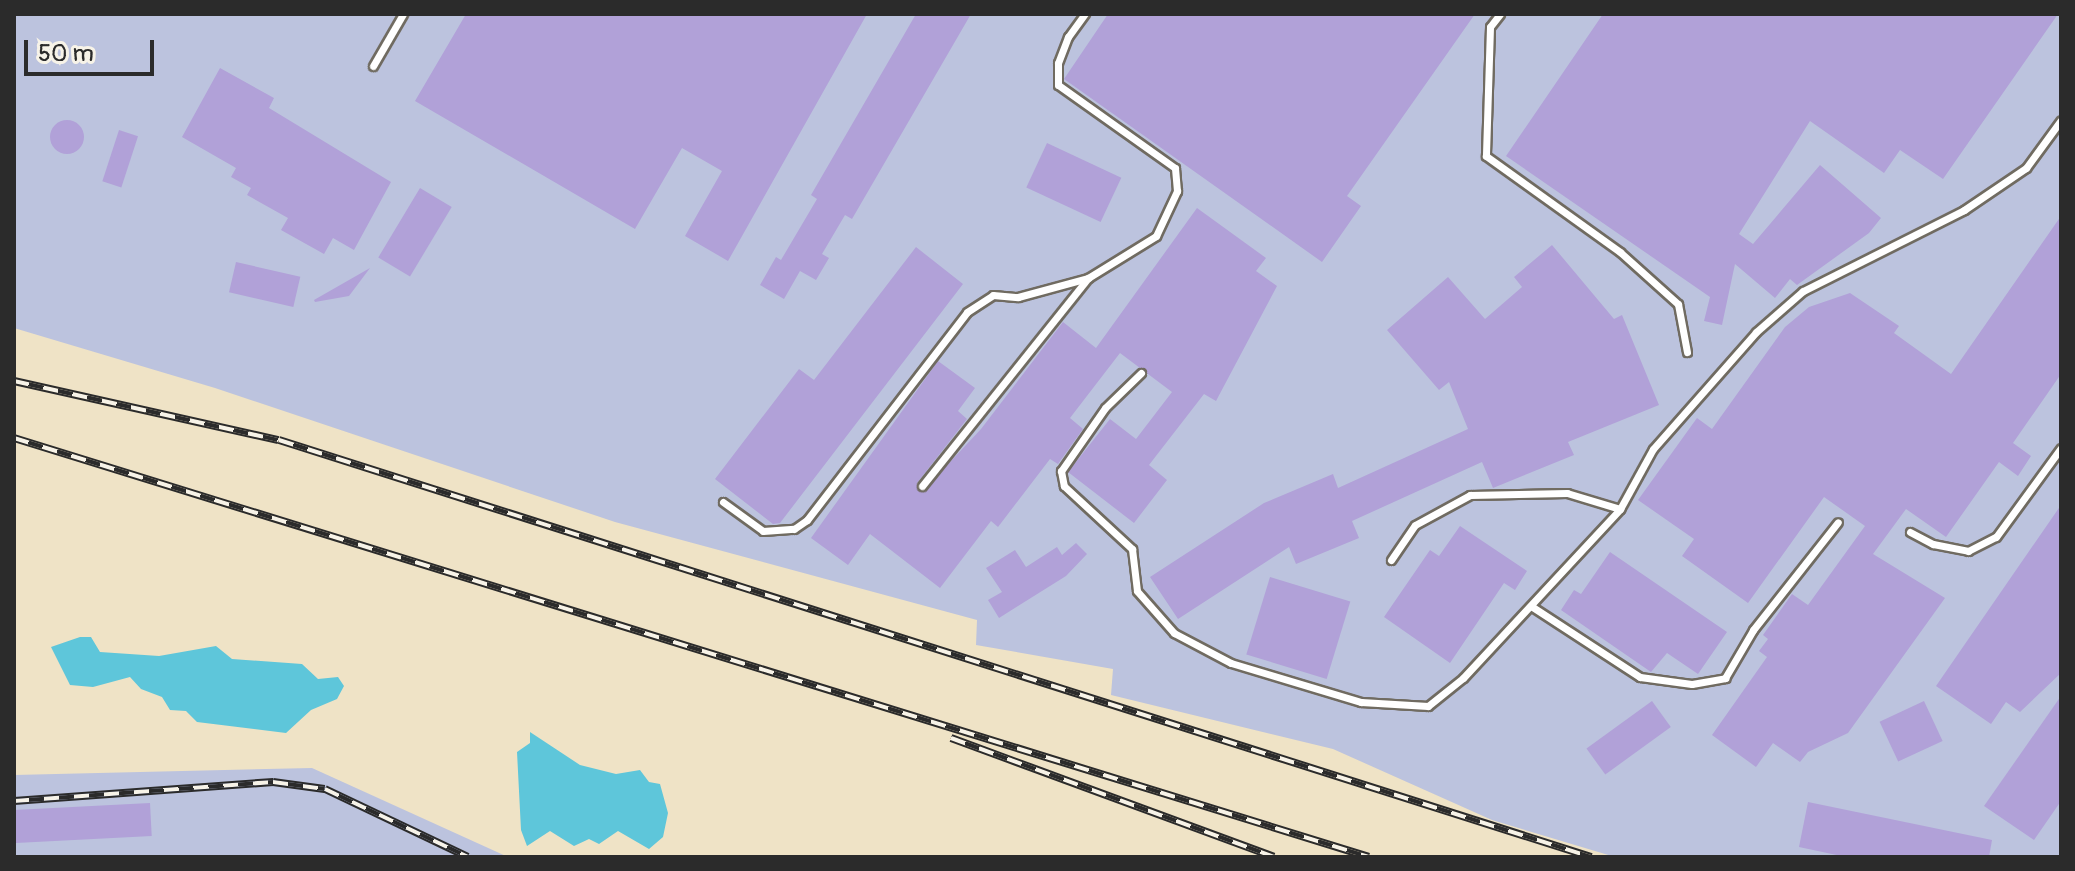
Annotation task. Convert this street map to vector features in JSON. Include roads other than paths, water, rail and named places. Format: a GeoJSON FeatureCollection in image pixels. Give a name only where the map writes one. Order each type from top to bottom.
{"type":"FeatureCollection","features":[{"type":"Feature","properties":{"kind":"lane"},"geometry":{"type":"LineString","coordinates":[[373,66],[403,14]]}},
{"type":"Feature","properties":{"kind":"lane"},"geometry":{"type":"LineString","coordinates":[[723,502],[763,531],[794,529],[807,520],[967,312],[993,295],[1018,297],[1088,278],[1156,236],[1177,191],[1175,168],[1058,85],[1058,63],[1068,37],[1085,14]]}},
{"type":"Feature","properties":{"kind":"lane"},"geometry":{"type":"LineString","coordinates":[[1500,14],[1490,27],[1486,156],[1620,252],[1678,304],[1687,352]]}},
{"type":"Feature","properties":{"kind":"lane"},"geometry":{"type":"LineString","coordinates":[[1141,373],[1105,408],[1061,471],[1064,486],[1132,549],[1137,591],[1174,633],[1231,663],[1329,695],[1428,706],[1463,678],[1620,509],[1653,449],[1756,332],[1803,291],[1964,210],[2026,168],[2061,120]]}},
{"type":"Feature","properties":{"kind":"lane"},"geometry":{"type":"LineString","coordinates":[[922,486],[1088,278]]}},
{"type":"Feature","properties":{"kind":"lane"},"geometry":{"type":"LineString","coordinates":[[1910,532],[1933,544],[1968,551],[1996,537],[2061,448]]}},
{"type":"Feature","properties":{"kind":"lane"},"geometry":{"type":"LineString","coordinates":[[1391,560],[1415,525],[1470,495],[1567,493],[1620,509]]}},
{"type":"Feature","properties":{"kind":"lane"},"geometry":{"type":"LineString","coordinates":[[1531,606],[1640,677],[1692,684],[1725,678],[1753,630],[1838,522]]}},
{"type":"Feature","properties":{"kind":"water"},"geometry":{"type":"Polygon","coordinates":[[[80,637],[91,637],[100,652],[159,656],[216,646],[232,659],[302,664],[318,679],[338,677],[344,686],[337,699],[311,710],[286,733],[197,722],[186,711],[170,710],[162,697],[141,689],[130,677],[93,687],[70,685],[51,647],[80,637]]]}},
{"type":"Feature","properties":{"kind":"water"},"geometry":{"type":"Polygon","coordinates":[[[530,732],[580,765],[616,774],[640,770],[649,782],[660,784],[668,813],[663,837],[649,849],[618,831],[599,844],[589,839],[574,846],[550,831],[527,846],[521,830],[517,752],[530,743],[530,732]]]}},
{"type":"Feature","properties":{"kind":"railway"},"geometry":{"type":"LineString","coordinates":[[14,381],[279,440],[1591,857]]}},
{"type":"Feature","properties":{"kind":"railway"},"geometry":{"type":"LineString","coordinates":[[14,438],[1369,857]]}},
{"type":"Feature","properties":{"kind":"railway"},"geometry":{"type":"LineString","coordinates":[[951,738],[1274,857]]}},
{"type":"Feature","properties":{"kind":"railway"},"geometry":{"type":"LineString","coordinates":[[14,801],[273,782],[325,789],[468,857]]}}]}
